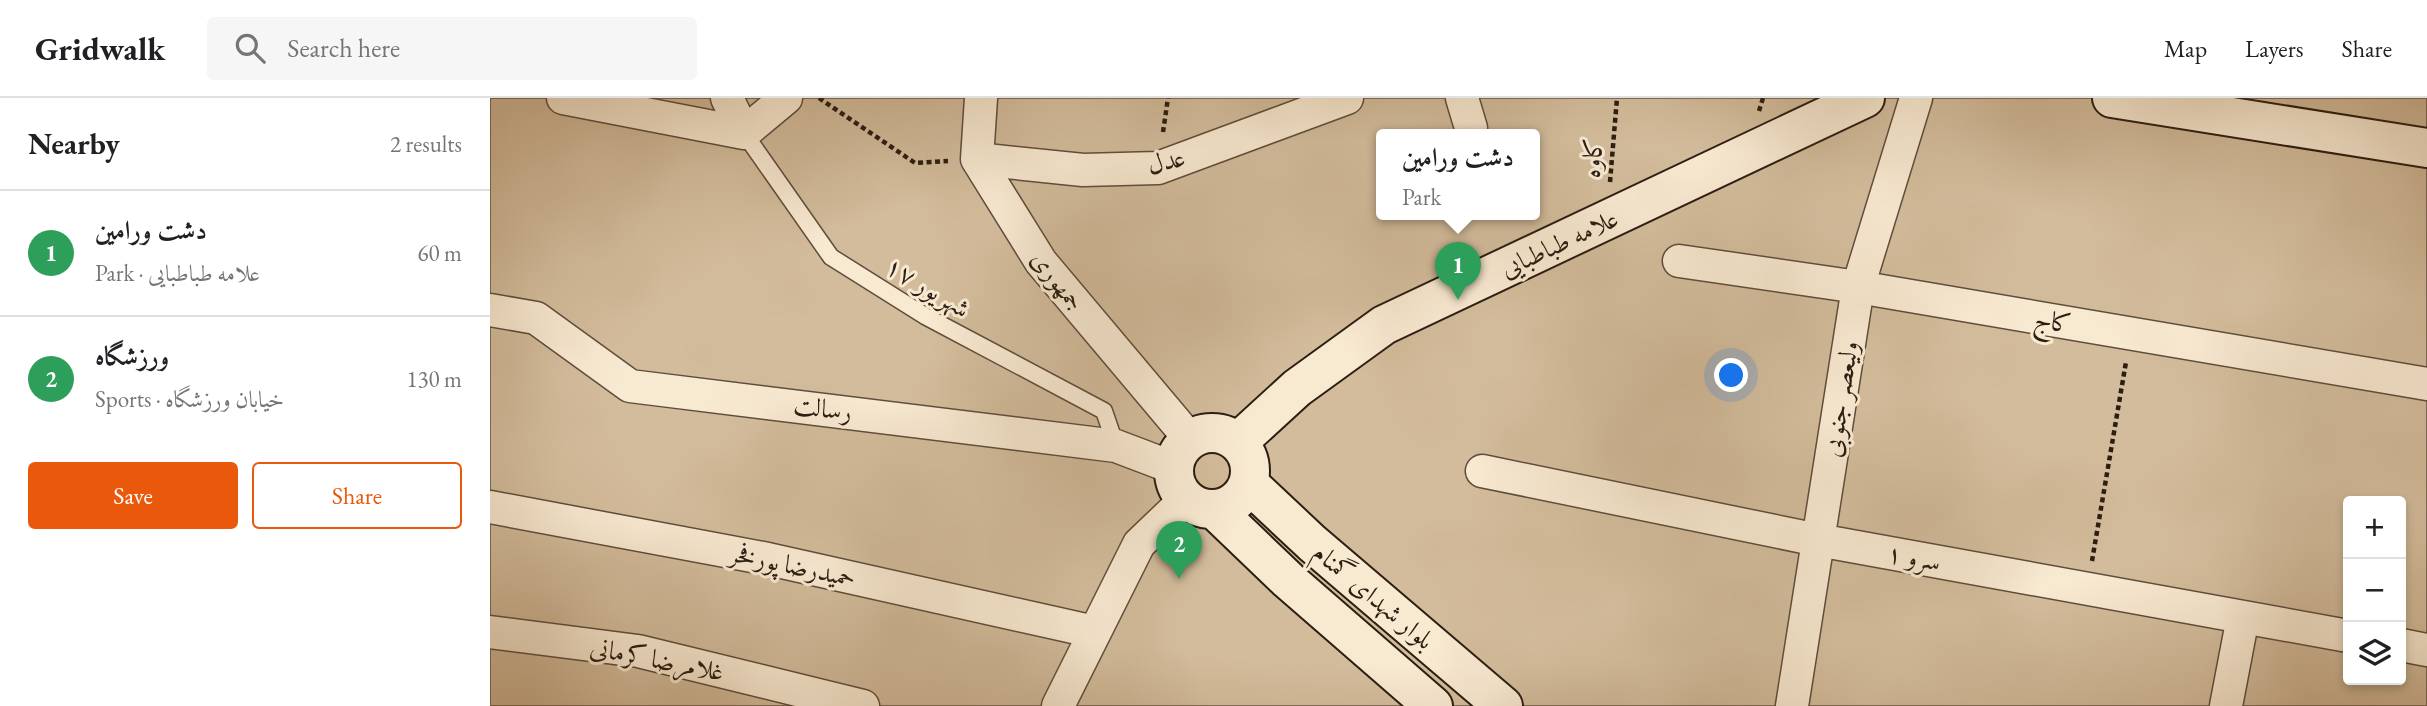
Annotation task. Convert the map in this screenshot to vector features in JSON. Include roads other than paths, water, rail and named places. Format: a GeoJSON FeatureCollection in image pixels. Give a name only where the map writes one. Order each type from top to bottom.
{"type":"FeatureCollection","features":[{"type":"Feature","properties":{"kind":"street"},"geometry":{"type":"LineString","coordinates":[[563,98],[744,133]]}},
{"type":"Feature","properties":{"kind":"street"},"geometry":{"type":"LineString","coordinates":[[727,98],[744,133]]}},
{"type":"Feature","properties":{"kind":"street"},"geometry":{"type":"LineString","coordinates":[[744,133],[786,98]]}},
{"type":"Feature","properties":{"kind":"street"},"geometry":{"type":"LineString","coordinates":[[977,159],[981,98]]}},
{"type":"Feature","properties":{"kind":"street","name":"عدل"},"geometry":{"type":"LineString","coordinates":[[977,159],[1083,170],[1158,168],[1347,98]]}},
{"type":"Feature","properties":{"kind":"street"},"geometry":{"type":"LineString","coordinates":[[1462,98],[1471,128]]}},
{"type":"Feature","properties":{"kind":"street","name":"علامه طباطبایی"},"geometry":{"type":"LineString","coordinates":[[1238,442],[1297,387],[1384,325],[1865,98]]}},
{"type":"Feature","properties":{"kind":"street","name":"ولیعصر جنوبی"},"geometry":{"type":"LineString","coordinates":[[1792,706],[1858,287],[1916,98]]}},
{"type":"Feature","properties":{"kind":"street"},"geometry":{"type":"LineString","coordinates":[[2112,98],[2427,148]]}},
{"type":"Feature","properties":{"kind":"street","name":"جمهوری"},"geometry":{"type":"LineString","coordinates":[[977,159],[1041,262],[1191,479]]}},
{"type":"Feature","properties":{"kind":"street","name":"کاج"},"geometry":{"type":"LineString","coordinates":[[1679,261],[1858,287],[2427,384]]}},
{"type":"Feature","properties":{"kind":"street","name":"رسالت"},"geometry":{"type":"LineString","coordinates":[[490,310],[536,317],[630,386],[1116,446],[1191,479]]}},
{"type":"Feature","properties":{"kind":"street"},"geometry":{"type":"LineString","coordinates":[[1058,706],[1139,544],[1191,479],[1206,433],[1223,434],[1238,442],[1246,454],[1250,468],[1248,483],[1235,500],[1191,479]]}},
{"type":"Feature","properties":{"kind":"street","name":"سرو ۱"},"geometry":{"type":"LineString","coordinates":[[1482,471],[1818,540],[2343,635]]}},
{"type":"Feature","properties":{"kind":"street","name":"بلوار شهدای گمنام"},"geometry":{"type":"LineString","coordinates":[[1191,479],[1288,580],[1433,706]]}},
{"type":"Feature","properties":{"kind":"street","name":"بلوار شهدای گمنام"},"geometry":{"type":"LineString","coordinates":[[1248,483],[1312,543],[1503,706]]}},
{"type":"Feature","properties":{"kind":"street","name":"حمیدرضا پورفخر"},"geometry":{"type":"LineString","coordinates":[[490,508],[768,559],[1095,632]]}},
{"type":"Feature","properties":{"kind":"street"},"geometry":{"type":"LineString","coordinates":[[2225,706],[2243,617]]}},
{"type":"Feature","properties":{"kind":"street","name":"غلامرضا کرمانی"},"geometry":{"type":"LineString","coordinates":[[490,632],[638,651],[863,706]]}},
{"type":"Feature","properties":{"kind":"street"},"geometry":{"type":"LineString","coordinates":[[2406,646],[2427,650]]}},
{"type":"Feature","properties":{"kind":"lane","name":"۱۷ شهریور"},"geometry":{"type":"LineString","coordinates":[[744,133],[831,257],[925,316],[1104,411],[1116,446]]}},
{"type":"Feature","properties":{"kind":"place","name":"دشت ورامین"},"geometry":{"type":"Point","coordinates":[1458,300]}},
{"type":"Feature","properties":{"kind":"place","name":"ورزشگاه"},"geometry":{"type":"Point","coordinates":[1179,579]}}]}
